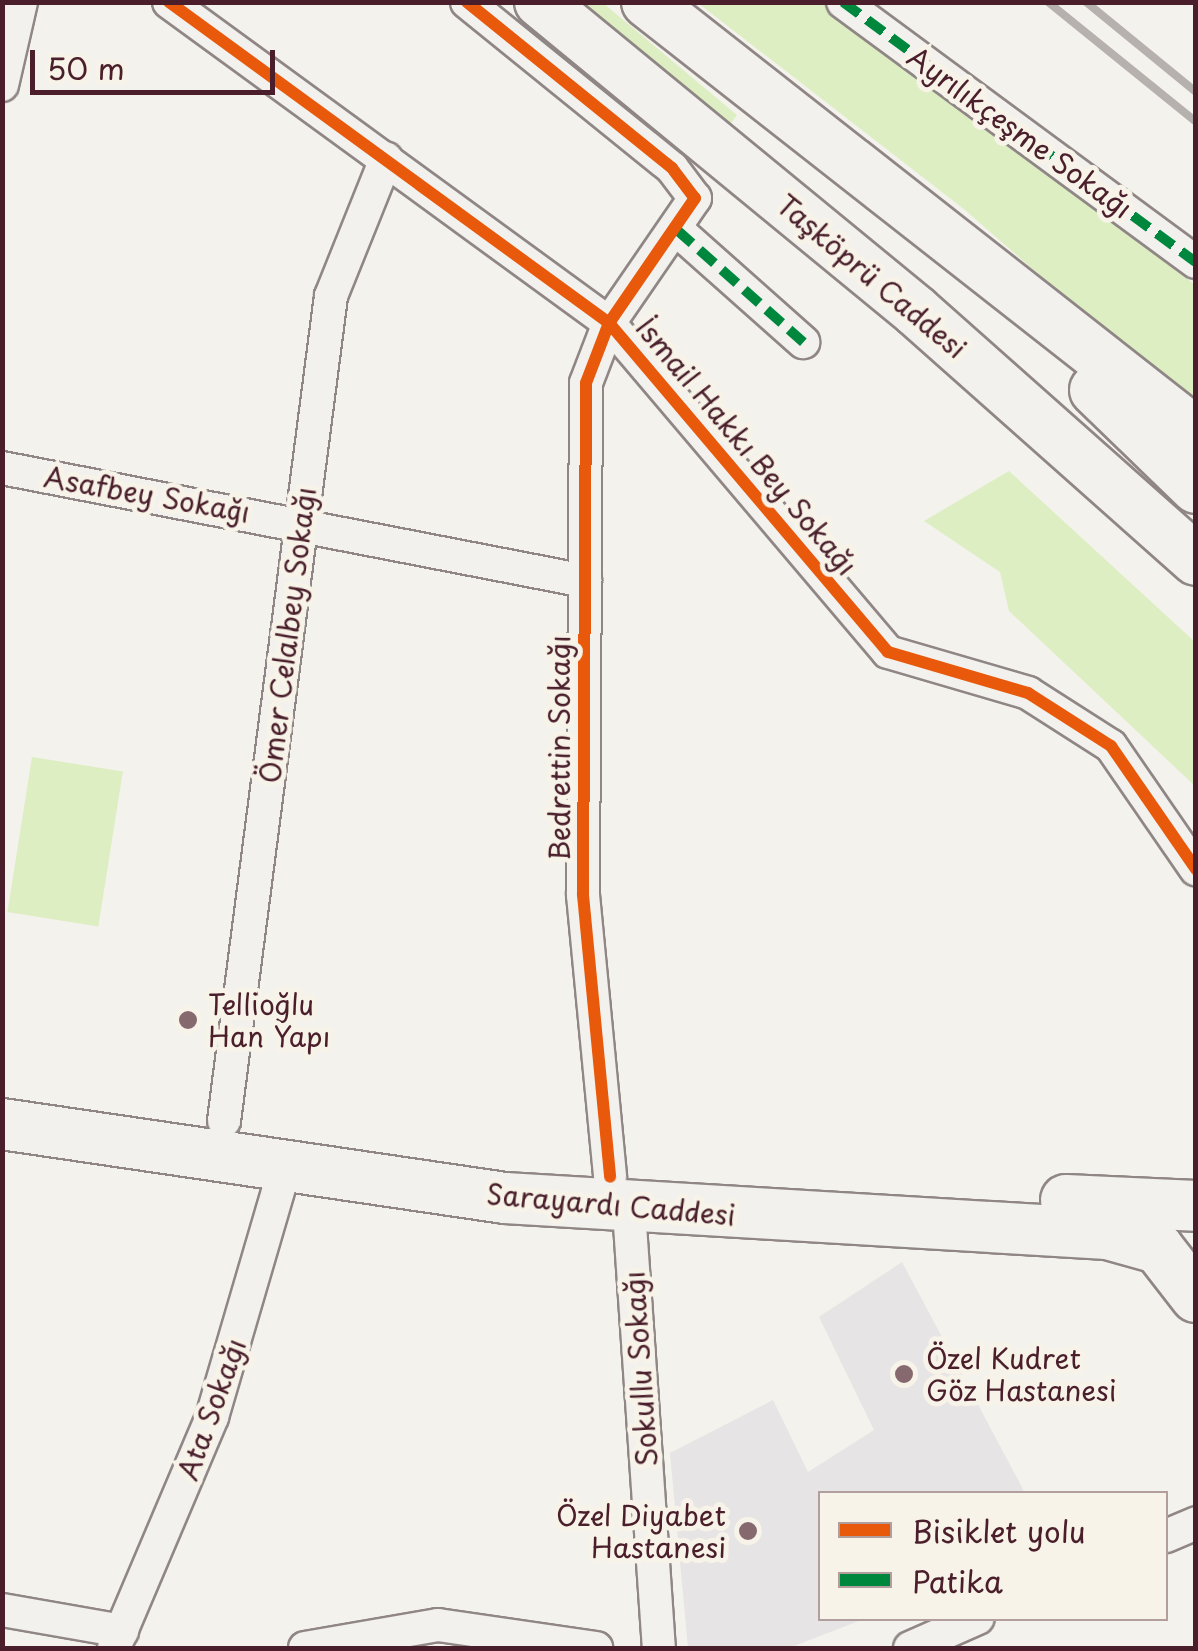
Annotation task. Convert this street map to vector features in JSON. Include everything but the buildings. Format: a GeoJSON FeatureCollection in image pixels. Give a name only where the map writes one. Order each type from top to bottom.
{"type":"FeatureCollection","features":[{"type":"Feature","properties":{"kind":"main road","name":"Taşköprü Caddesi"},"geometry":{"type":"LineString","coordinates":[[540,2],[916,311],[1196,560]]}},
{"type":"Feature","properties":{"kind":"main road"},"geometry":{"type":"LineString","coordinates":[[647,2],[948,248],[1196,433]]}},
{"type":"Feature","properties":{"kind":"main road"},"geometry":{"type":"LineString","coordinates":[[948,248],[1196,488]]}},
{"type":"Feature","properties":{"kind":"main road","name":"Sarayardı Caddesi"},"geometry":{"type":"LineString","coordinates":[[2,1096],[224,1121],[620,1193],[1196,1206]]}},
{"type":"Feature","properties":{"kind":"main road","name":"Sarayardı Caddesi"},"geometry":{"type":"LineString","coordinates":[[2,1124],[287,1162],[1107,1234],[1158,1248],[1196,1297]]}},
{"type":"Feature","properties":{"kind":"street"},"geometry":{"type":"LineString","coordinates":[[2,86],[21,2]]}},
{"type":"Feature","properties":{"kind":"street","name":"İsmail Hakkı Bey Sokağı"},"geometry":{"type":"LineString","coordinates":[[169,2],[609,323],[888,652],[1028,692],[1111,746],[1196,869]]}},
{"type":"Feature","properties":{"kind":"street"},"geometry":{"type":"LineString","coordinates":[[467,2],[672,168],[695,198],[677,230],[803,342]]}},
{"type":"Feature","properties":{"kind":"street","name":"Ayrılıkçeşme Sokağı"},"geometry":{"type":"LineString","coordinates":[[843,2],[1196,262]]}},
{"type":"Feature","properties":{"kind":"street","name":"Ömer Celalbey Sokağı"},"geometry":{"type":"LineString","coordinates":[[224,1121],[331,296],[386,159]]}},
{"type":"Feature","properties":{"kind":"street","name":"Bedrettin Sokağı"},"geometry":{"type":"LineString","coordinates":[[620,1193],[583,895],[586,383],[609,323],[677,230]]}},
{"type":"Feature","properties":{"kind":"street","name":"Asafbey Sokağı"},"geometry":{"type":"LineString","coordinates":[[2,468],[302,522],[585,581]]}},
{"type":"Feature","properties":{"kind":"street","name":"Ata Sokağı"},"geometry":{"type":"LineString","coordinates":[[118,1640],[212,1417],[287,1162]]}},
{"type":"Feature","properties":{"kind":"street","name":"Sokullu Sokağı"},"geometry":{"type":"LineString","coordinates":[[620,1193],[659,1648]]}},
{"type":"Feature","properties":{"kind":"street"},"geometry":{"type":"LineString","coordinates":[[1168,1535],[1196,1522]]}},
{"type":"Feature","properties":{"kind":"street"},"geometry":{"type":"LineString","coordinates":[[2,1610],[118,1640]]}},
{"type":"Feature","properties":{"kind":"street"},"geometry":{"type":"LineString","coordinates":[[910,1648],[971,1621]]}},
{"type":"Feature","properties":{"kind":"street"},"geometry":{"type":"LineString","coordinates":[[305,1648],[438,1625],[596,1648]]}},
{"type":"Feature","properties":{"kind":"shaded area"},"geometry":{"type":"Polygon","coordinates":[[[902,1262],[1024,1491],[818,1491],[818,1621],[859,1621],[789,1648],[688,1648],[670,1453],[773,1400],[808,1472],[874,1430],[819,1317],[902,1262]]]}},
{"type":"Feature","properties":{"kind":"green space"},"geometry":{"type":"Polygon","coordinates":[[[565,3],[603,3],[737,115],[725,131],[565,3]]]}},
{"type":"Feature","properties":{"kind":"green space"},"geometry":{"type":"Polygon","coordinates":[[[698,3],[826,3],[1195,285],[1195,411],[965,210],[698,3]]]}},
{"type":"Feature","properties":{"kind":"green space"},"geometry":{"type":"Polygon","coordinates":[[[1009,471],[1195,642],[1195,786],[1009,611],[1000,572],[924,521],[1009,471]]]}},
{"type":"Feature","properties":{"kind":"green space"},"geometry":{"type":"Polygon","coordinates":[[[32,757],[123,771],[98,926],[7,912],[32,757]]]}},
{"type":"Feature","properties":{"kind":"railway"},"geometry":{"type":"LineString","coordinates":[[1048,2],[1196,122]]}},
{"type":"Feature","properties":{"kind":"railway"},"geometry":{"type":"LineString","coordinates":[[1086,2],[1196,92]]}},
{"type":"Feature","properties":{"kind":"marked path"},"geometry":{"type":"LineString","coordinates":[[843,2],[1196,262]]}},
{"type":"Feature","properties":{"kind":"marked path"},"geometry":{"type":"LineString","coordinates":[[677,230],[803,342]]}},
{"type":"Feature","properties":{"kind":"cycle path"},"geometry":{"type":"LineString","coordinates":[[169,2],[609,323],[888,652],[1028,693],[1111,746],[1196,869]]}},
{"type":"Feature","properties":{"kind":"cycle path"},"geometry":{"type":"LineString","coordinates":[[467,2],[672,168],[695,198],[609,323],[586,383],[583,895],[610,1177]]}},
{"type":"Feature","properties":{"kind":"place","name":"Tellioğlu Han Yapı"},"geometry":{"type":"Point","coordinates":[188,1020]}},
{"type":"Feature","properties":{"kind":"place","name":"Özel Kudret Göz Hastanesi"},"geometry":{"type":"Point","coordinates":[904,1374]}},
{"type":"Feature","properties":{"kind":"place","name":"Özel Diyabet Hastanesi"},"geometry":{"type":"Point","coordinates":[748,1531]}}]}
